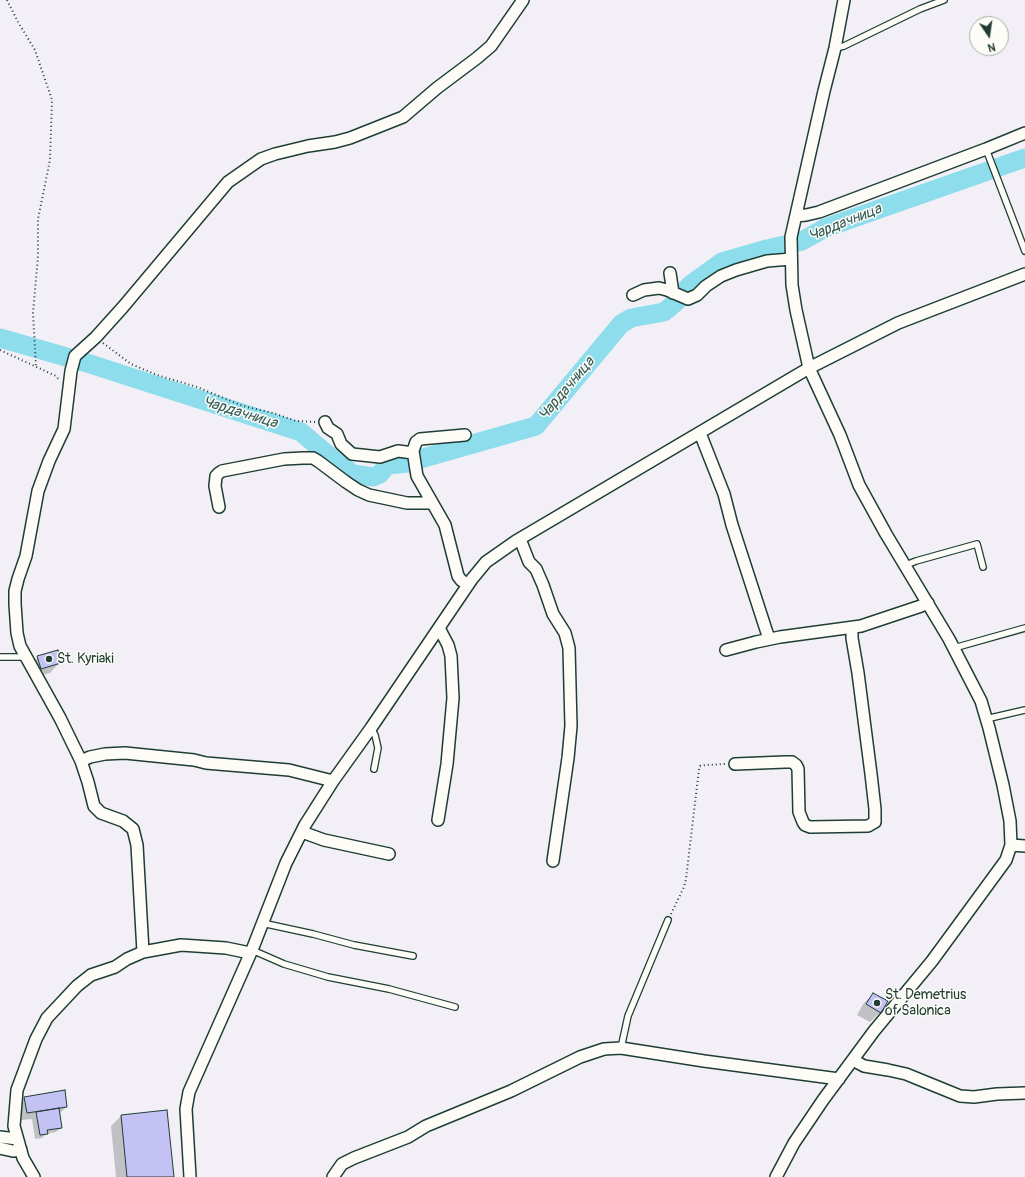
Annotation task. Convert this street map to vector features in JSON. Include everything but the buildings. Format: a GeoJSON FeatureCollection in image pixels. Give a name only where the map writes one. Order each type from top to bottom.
{"type":"FeatureCollection","features":[{"type":"Feature","properties":{"kind":"street"},"geometry":{"type":"LineString","coordinates":[[143,952],[137,845],[133,829],[122,821],[107,816],[96,810],[81,761],[60,718],[25,657],[20,646],[17,632],[15,591],[20,571],[26,556],[38,491],[49,461],[64,428],[74,359],[123,307],[228,182],[261,159],[274,154],[350,138],[403,117],[437,88],[491,46],[523,0]]}},
{"type":"Feature","properties":{"kind":"street"},"geometry":{"type":"LineString","coordinates":[[776,1177],[794,1143],[839,1079],[874,1031],[932,961],[1006,860],[1011,845],[1010,821],[1004,791],[981,702],[954,648],[906,565],[886,534],[859,485],[840,435],[809,368],[795,304],[792,285],[791,237],[835,48],[844,0]]}},
{"type":"Feature","properties":{"kind":"street"},"geometry":{"type":"LineString","coordinates":[[796,216],[819,212],[1025,133]]}},
{"type":"Feature","properties":{"kind":"street"},"geometry":{"type":"LineString","coordinates":[[633,295],[644,290],[659,288],[688,299],[692,298],[721,276],[736,270],[791,254]]}},
{"type":"Feature","properties":{"kind":"street"},"geometry":{"type":"LineString","coordinates":[[670,273],[679,295]]}},
{"type":"Feature","properties":{"kind":"street"},"geometry":{"type":"LineString","coordinates":[[190,1177],[186,1109],[189,1092],[251,952],[286,863],[302,832],[333,781],[371,728],[468,585],[486,562],[520,539],[809,368],[898,324],[1025,274]]}},
{"type":"Feature","properties":{"kind":"street"},"geometry":{"type":"LineString","coordinates":[[325,422],[328,428],[337,434],[341,444],[352,454],[380,457],[398,452],[413,459]]}},
{"type":"Feature","properties":{"kind":"street"},"geometry":{"type":"LineString","coordinates":[[700,433],[724,494],[732,525],[769,639]]}},
{"type":"Feature","properties":{"kind":"street"},"geometry":{"type":"LineString","coordinates":[[465,435],[420,439],[414,446],[413,459],[417,476],[445,525],[458,576],[460,580],[468,585]]}},
{"type":"Feature","properties":{"kind":"street"},"geometry":{"type":"LineString","coordinates":[[219,507],[215,486],[216,476],[222,471],[284,459],[303,458],[313,458],[346,482],[368,495],[407,503],[432,503]]}},
{"type":"Feature","properties":{"kind":"street"},"geometry":{"type":"LineString","coordinates":[[520,539],[529,562],[536,569],[541,580],[553,614],[565,633],[569,648],[571,726],[568,758],[553,861]]}},
{"type":"Feature","properties":{"kind":"street"},"geometry":{"type":"LineString","coordinates":[[726,650],[769,639],[802,633],[852,628],[907,611],[928,602]]}},
{"type":"Feature","properties":{"kind":"street"},"geometry":{"type":"LineString","coordinates":[[438,820],[447,764],[453,698],[451,656],[448,645],[439,628]]}},
{"type":"Feature","properties":{"kind":"street"},"geometry":{"type":"LineString","coordinates":[[735,764],[792,762],[796,765],[798,769],[799,812],[803,822],[810,827],[868,826],[875,822],[871,774],[852,638],[852,628]]}},
{"type":"Feature","properties":{"kind":"street"},"geometry":{"type":"LineString","coordinates":[[81,761],[90,757],[105,754],[125,753],[194,760],[206,763],[289,770],[333,781]]}},
{"type":"Feature","properties":{"kind":"street"},"geometry":{"type":"LineString","coordinates":[[302,832],[324,840],[389,854]]}},
{"type":"Feature","properties":{"kind":"street"},"geometry":{"type":"LineString","coordinates":[[1011,845],[1025,846]]}},
{"type":"Feature","properties":{"kind":"street"},"geometry":{"type":"LineString","coordinates":[[34,1177],[21,1150],[14,1126],[17,1090],[36,1039],[47,1018],[77,986],[91,975],[115,967],[127,959],[143,952],[181,945],[226,948],[251,952]]}},
{"type":"Feature","properties":{"kind":"street"},"geometry":{"type":"LineString","coordinates":[[333,1177],[342,1164],[354,1158],[408,1137],[426,1126],[511,1091],[580,1057],[604,1049],[621,1048],[839,1079]]}},
{"type":"Feature","properties":{"kind":"street"},"geometry":{"type":"LineString","coordinates":[[853,1060],[864,1066],[906,1074],[960,1096],[974,1097],[1025,1093]]}},
{"type":"Feature","properties":{"kind":"street"},"geometry":{"type":"LineString","coordinates":[[0,1137],[17,1138]]}},
{"type":"Feature","properties":{"kind":"street"},"geometry":{"type":"LineString","coordinates":[[0,1148],[21,1150]]}},
{"type":"Feature","properties":{"kind":"lane"},"geometry":{"type":"LineString","coordinates":[[835,48],[844,46],[920,9],[944,0]]}},
{"type":"Feature","properties":{"kind":"lane"},"geometry":{"type":"LineString","coordinates":[[986,149],[1025,251]]}},
{"type":"Feature","properties":{"kind":"lane"},"geometry":{"type":"LineString","coordinates":[[906,565],[977,544],[983,567]]}},
{"type":"Feature","properties":{"kind":"lane"},"geometry":{"type":"LineString","coordinates":[[954,648],[1025,628]]}},
{"type":"Feature","properties":{"kind":"lane"},"geometry":{"type":"LineString","coordinates":[[0,657],[25,657]]}},
{"type":"Feature","properties":{"kind":"lane"},"geometry":{"type":"LineString","coordinates":[[986,719],[1025,710]]}},
{"type":"Feature","properties":{"kind":"lane"},"geometry":{"type":"LineString","coordinates":[[371,728],[375,735],[378,748],[374,769]]}},
{"type":"Feature","properties":{"kind":"lane"},"geometry":{"type":"LineString","coordinates":[[621,1048],[628,1016],[668,920]]}},
{"type":"Feature","properties":{"kind":"lane"},"geometry":{"type":"LineString","coordinates":[[262,923],[354,945],[413,956]]}},
{"type":"Feature","properties":{"kind":"lane"},"geometry":{"type":"LineString","coordinates":[[251,952],[284,964],[328,977],[389,989],[455,1007]]}},
{"type":"Feature","properties":{"kind":"path"},"geometry":{"type":"LineString","coordinates":[[7,0],[35,50],[52,100],[50,160],[38,219],[38,256],[33,313],[36,367]]}},
{"type":"Feature","properties":{"kind":"path"},"geometry":{"type":"LineString","coordinates":[[96,337],[131,364],[157,375],[197,388],[243,406],[273,413],[296,421],[325,422]]}},
{"type":"Feature","properties":{"kind":"path"},"geometry":{"type":"LineString","coordinates":[[0,350],[56,376],[69,392]]}},
{"type":"Feature","properties":{"kind":"path"},"geometry":{"type":"LineString","coordinates":[[668,920],[684,887],[686,879],[700,766],[735,764]]}},
{"type":"Feature","properties":{"kind":"waterway","name":"Чардачница"},"geometry":{"type":"LineString","coordinates":[[0,338],[87,363],[301,432],[353,474],[373,477],[380,474],[387,465],[409,463],[536,426],[621,324],[631,318],[664,312],[676,302],[690,285],[722,262],[802,241],[825,228],[1025,158]]}},
{"type":"Feature","properties":{"kind":"place","name":"St. Kyriaki"},"geometry":{"type":"Point","coordinates":[49,659]}},
{"type":"Feature","properties":{"kind":"place","name":"St. Demetrius of Salonica"},"geometry":{"type":"Point","coordinates":[877,1003]}}]}
